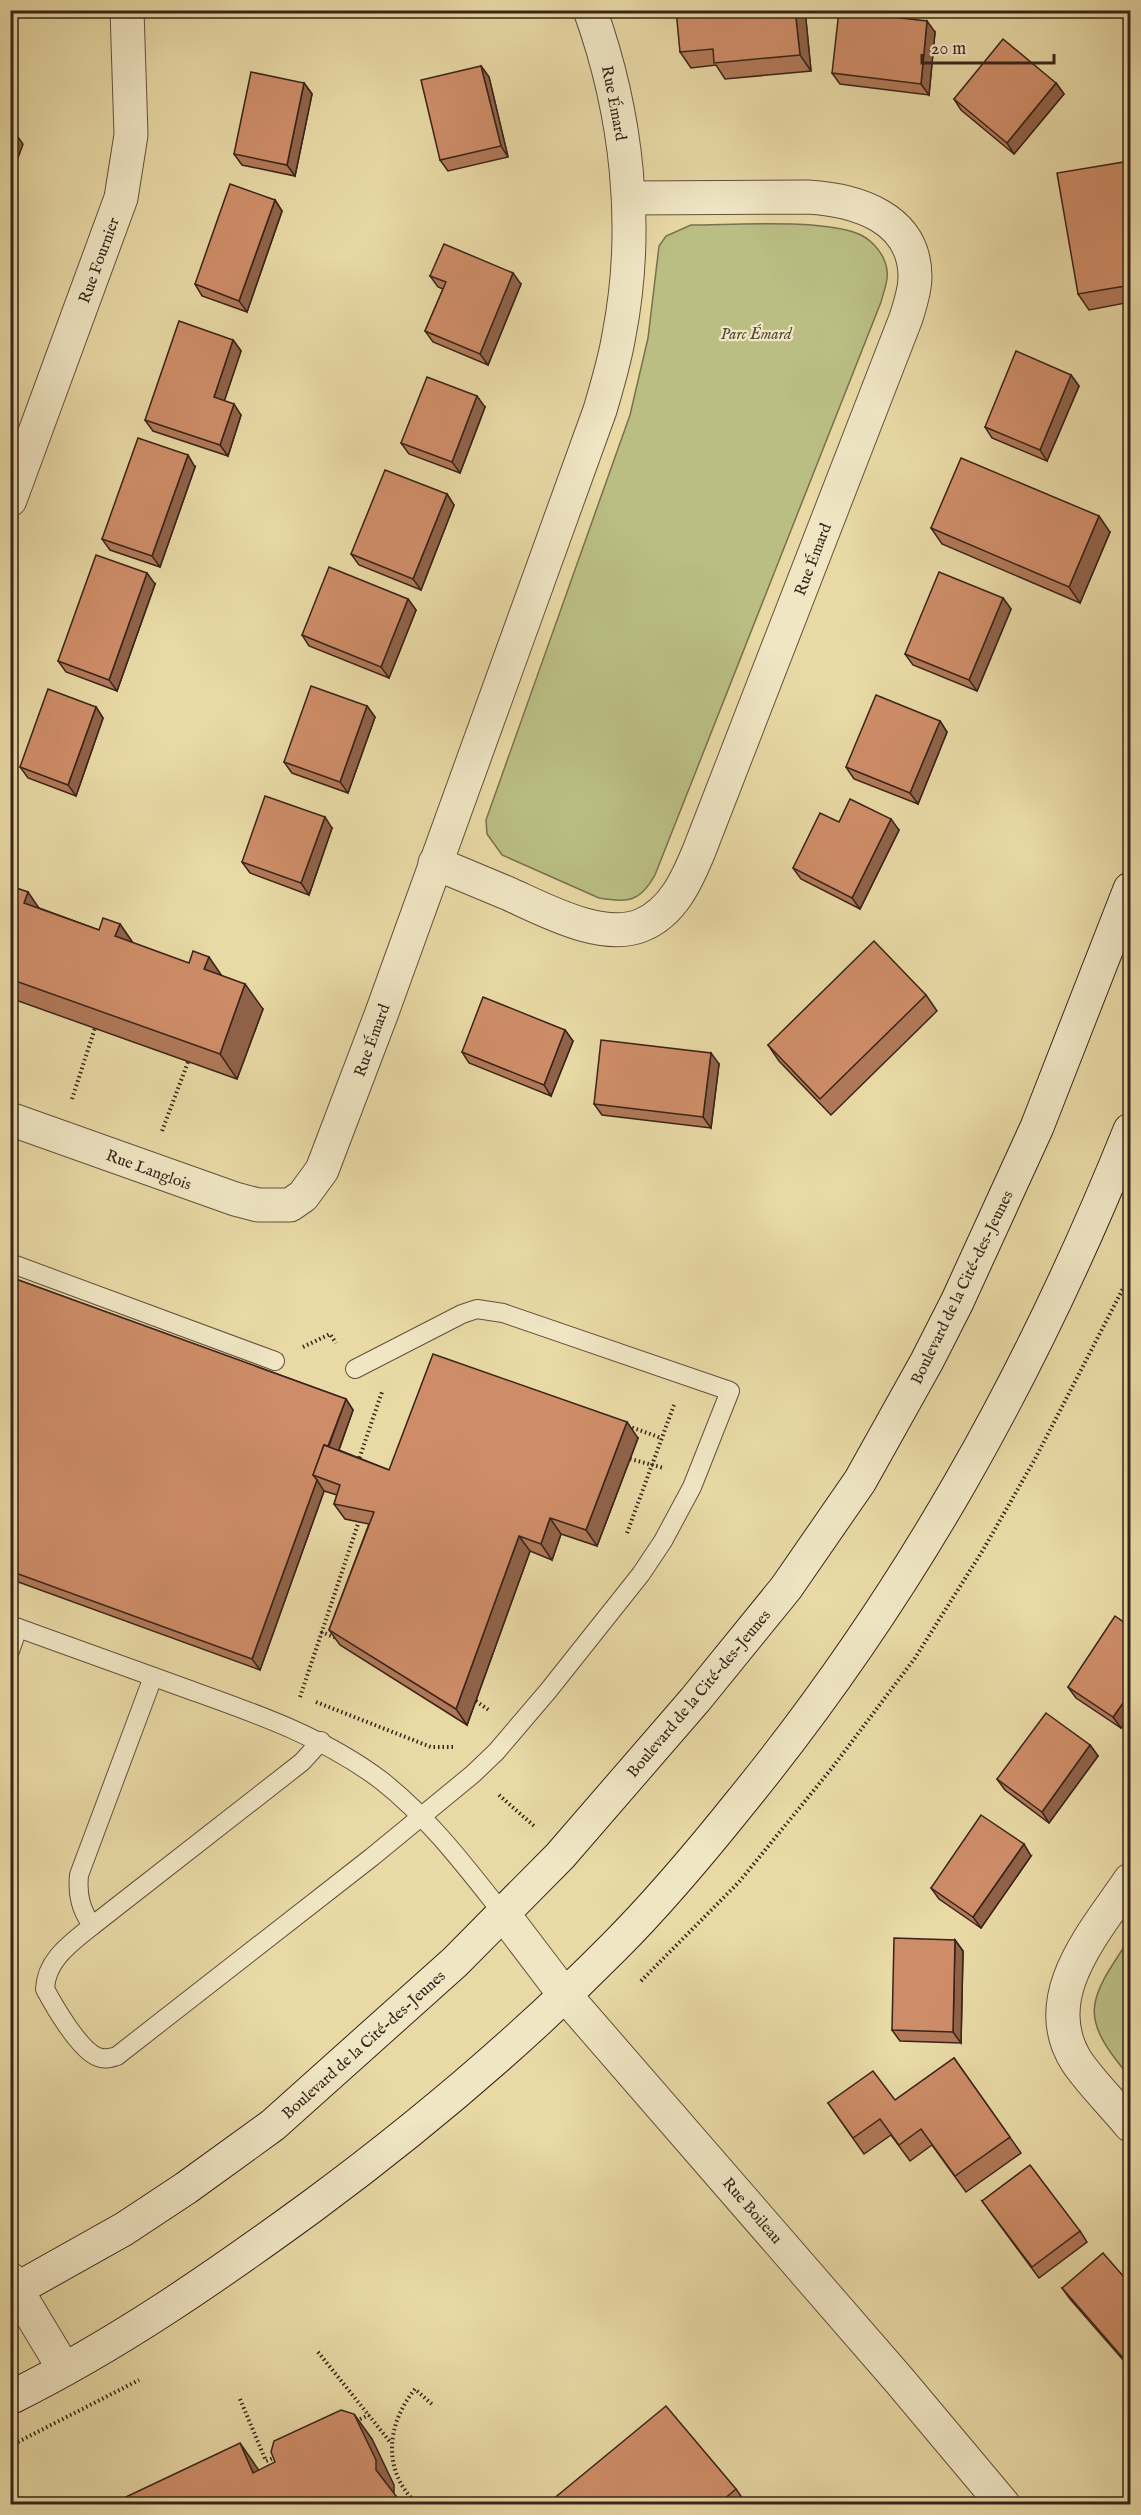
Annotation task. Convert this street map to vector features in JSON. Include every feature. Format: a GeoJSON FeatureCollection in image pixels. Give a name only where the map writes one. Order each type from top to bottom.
{"type":"FeatureCollection","features":[{"type":"Feature","properties":{"kind":"street","name":"Rue Fournier"},"geometry":{"type":"LineString","coordinates":[[10,500],[121,198],[131,135],[127,10]]}},
{"type":"Feature","properties":{"kind":"street","name":"Rue Émard"},"geometry":{"type":"LineString","coordinates":[[290,1205],[303,1196],[322,1170],[381,1015],[600,410],[619,336],[624,305],[629,198],[623,140],[610,72],[590,10]]}},
{"type":"Feature","properties":{"kind":"street","name":"Rue Émard"},"geometry":{"type":"LineString","coordinates":[[435,863],[567,919],[590,926],[627,929],[642,925],[674,900],[690,873],[699,851],[908,310],[915,278],[909,248],[891,223],[865,207],[832,199],[808,197],[629,198]]}},
{"type":"Feature","properties":{"kind":"street","name":"Boulevard de la Cité-des-Jeunes"},"geometry":{"type":"LineString","coordinates":[[13,2287],[124,2229],[186,2188],[273,2125],[455,1962],[560,1856],[695,1700],[786,1588],[860,1481],[927,1361],[986,1243],[1037,1127],[1131,889]]}},
{"type":"Feature","properties":{"kind":"street","name":"Rue Langlois"},"geometry":{"type":"LineString","coordinates":[[10,1119],[235,1200],[258,1206],[290,1205]]}},
{"type":"Feature","properties":{"kind":"street"},"geometry":{"type":"LineString","coordinates":[[10,2398],[144,2323],[338,2187],[467,2084],[564,1994],[646,1913],[721,1827],[824,1696],[880,1614],[948,1507],[1021,1375],[1068,1278],[1131,1130]]}},
{"type":"Feature","properties":{"kind":"street"},"geometry":{"type":"LineString","coordinates":[[1131,1880],[1073,1968],[1064,1994],[1062,2019],[1068,2044],[1077,2062],[1131,2125]]}},
{"type":"Feature","properties":{"kind":"street","name":"Rue Boileau"},"geometry":{"type":"LineString","coordinates":[[504,1915],[564,1994],[899,2379],[1003,2505]]}},
{"type":"Feature","properties":{"kind":"street"},"geometry":{"type":"LineString","coordinates":[[13,2287],[64,2369]]}},
{"type":"Feature","properties":{"kind":"lane"},"geometry":{"type":"LineString","coordinates":[[10,1263],[275,1360]]}},
{"type":"Feature","properties":{"kind":"lane"},"geometry":{"type":"LineString","coordinates":[[321,1741],[302,1762],[92,1926],[51,1964],[45,1978],[45,1989],[82,2045],[95,2057],[106,2059],[117,2056],[422,1816],[496,1752],[641,1574],[663,1541],[692,1486],[730,1391],[504,1313],[477,1310],[462,1314],[355,1369]]}},
{"type":"Feature","properties":{"kind":"lane"},"geometry":{"type":"LineString","coordinates":[[10,1651],[14,1627],[274,1720],[321,1741],[381,1781],[422,1816],[463,1861],[504,1915]]}},
{"type":"Feature","properties":{"kind":"lane"},"geometry":{"type":"LineString","coordinates":[[92,1926],[81,1909],[77,1891],[79,1875],[153,1677]]}},
{"type":"Feature","properties":{"kind":"path"},"geometry":{"type":"LineString","coordinates":[[69,1107],[95,1028]]}},
{"type":"Feature","properties":{"kind":"path"},"geometry":{"type":"LineString","coordinates":[[159,1139],[188,1062]]}},
{"type":"Feature","properties":{"kind":"path"},"geometry":{"type":"LineString","coordinates":[[275,1360],[330,1334],[355,1369]]}},
{"type":"Feature","properties":{"kind":"path"},"geometry":{"type":"LineString","coordinates":[[356,1468],[383,1390],[375,1394]]}},
{"type":"Feature","properties":{"kind":"path"},"geometry":{"type":"LineString","coordinates":[[623,1542],[673,1407]]}},
{"type":"Feature","properties":{"kind":"path"},"geometry":{"type":"LineString","coordinates":[[628,1426],[662,1438]]}},
{"type":"Feature","properties":{"kind":"path"},"geometry":{"type":"LineString","coordinates":[[630,1459],[652,1465]]}},
{"type":"Feature","properties":{"kind":"path"},"geometry":{"type":"LineString","coordinates":[[359,1521],[300,1695],[431,1747],[452,1748],[462,1744]]}},
{"type":"Feature","properties":{"kind":"path"},"geometry":{"type":"LineString","coordinates":[[321,1632],[342,1640]]}},
{"type":"Feature","properties":{"kind":"path"},"geometry":{"type":"LineString","coordinates":[[476,1701],[493,1713]]}},
{"type":"Feature","properties":{"kind":"path"},"geometry":{"type":"LineString","coordinates":[[494,1790],[535,1826]]}},
{"type":"Feature","properties":{"kind":"path"},"geometry":{"type":"LineString","coordinates":[[318,2352],[392,2444]]}},
{"type":"Feature","properties":{"kind":"path"},"geometry":{"type":"LineString","coordinates":[[10,2446],[139,2380]]}},
{"type":"Feature","properties":{"kind":"path"},"geometry":{"type":"LineString","coordinates":[[417,2505],[401,2485],[394,2467],[393,2428],[405,2402],[415,2389],[433,2405]]}},
{"type":"Feature","properties":{"kind":"path"},"geometry":{"type":"LineString","coordinates":[[240,2399],[266,2461],[287,2452]]}},
{"type":"Feature","properties":{"kind":"path"},"geometry":{"type":"LineString","coordinates":[[349,2424],[369,2415]]}},
{"type":"Feature","properties":{"kind":"path"},"geometry":{"type":"LineString","coordinates":[[462,2505],[463,2497]]}},
{"type":"Feature","properties":{"kind":"green space","name":"Parc Émard"},"geometry":{"type":"Polygon","coordinates":[[[803,224],[845,230],[861,235],[874,245],[886,265],[887,278],[881,302],[655,875],[644,891],[632,899],[609,900],[599,898],[502,855],[487,834],[486,820],[630,415],[648,338],[659,246],[666,236],[691,225],[803,224]]]}},
{"type":"Feature","properties":{"kind":"green space"},"geometry":{"type":"Polygon","coordinates":[[[1130,1938],[1130,2077],[1102,2038],[1094,2008],[1105,1978],[1130,1938]]]}},
{"type":"Feature","properties":{"kind":"building"},"geometry":{"type":"Polygon","coordinates":[[[676,10],[795,10],[800,55],[714,63],[713,49],[680,52],[676,10]]]}},
{"type":"Feature","properties":{"kind":"building"},"geometry":{"type":"Polygon","coordinates":[[[839,11],[927,21],[921,84],[832,73],[839,11]]]}},
{"type":"Feature","properties":{"kind":"building"},"geometry":{"type":"Polygon","coordinates":[[[1003,39],[1056,83],[1007,143],[954,99],[1003,39]]]}},
{"type":"Feature","properties":{"kind":"building"},"geometry":{"type":"Polygon","coordinates":[[[481,66],[501,146],[440,160],[421,80],[481,66]]]}},
{"type":"Feature","properties":{"kind":"building"},"geometry":{"type":"Polygon","coordinates":[[[251,72],[304,83],[287,165],[234,154],[251,72]]]}},
{"type":"Feature","properties":{"kind":"building"},"geometry":{"type":"Polygon","coordinates":[[[10,131],[15,133],[10,146],[10,131]]]}},
{"type":"Feature","properties":{"kind":"building"},"geometry":{"type":"Polygon","coordinates":[[[1130,161],[1131,285],[1078,294],[1057,173],[1130,161]]]}},
{"type":"Feature","properties":{"kind":"building"},"geometry":{"type":"Polygon","coordinates":[[[230,184],[275,200],[239,301],[195,284],[230,184]]]}},
{"type":"Feature","properties":{"kind":"building"},"geometry":{"type":"Polygon","coordinates":[[[444,244],[513,273],[480,354],[425,331],[446,282],[430,276],[444,244]]]}},
{"type":"Feature","properties":{"kind":"building"},"geometry":{"type":"Polygon","coordinates":[[[179,321],[233,340],[214,397],[234,404],[220,445],[145,420],[179,321]]]}},
{"type":"Feature","properties":{"kind":"building"},"geometry":{"type":"Polygon","coordinates":[[[1016,351],[1071,375],[1040,450],[985,427],[1016,351]]]}},
{"type":"Feature","properties":{"kind":"building"},"geometry":{"type":"Polygon","coordinates":[[[427,377],[477,396],[452,462],[401,443],[427,377]]]}},
{"type":"Feature","properties":{"kind":"building"},"geometry":{"type":"Polygon","coordinates":[[[138,438],[188,455],[152,556],[102,539],[138,438]]]}},
{"type":"Feature","properties":{"kind":"building"},"geometry":{"type":"Polygon","coordinates":[[[961,458],[1099,516],[1069,587],[931,528],[961,458]]]}},
{"type":"Feature","properties":{"kind":"building"},"geometry":{"type":"Polygon","coordinates":[[[385,470],[447,494],[413,579],[351,554],[385,470]]]}},
{"type":"Feature","properties":{"kind":"building"},"geometry":{"type":"Polygon","coordinates":[[[96,555],[147,573],[109,680],[58,661],[96,555]]]}},
{"type":"Feature","properties":{"kind":"building"},"geometry":{"type":"Polygon","coordinates":[[[329,567],[408,599],[381,667],[302,635],[329,567]]]}},
{"type":"Feature","properties":{"kind":"building"},"geometry":{"type":"Polygon","coordinates":[[[939,572],[1003,598],[969,680],[905,654],[939,572]]]}},
{"type":"Feature","properties":{"kind":"building"},"geometry":{"type":"Polygon","coordinates":[[[311,686],[367,706],[340,782],[284,762],[311,686]]]}},
{"type":"Feature","properties":{"kind":"building"},"geometry":{"type":"Polygon","coordinates":[[[48,689],[96,707],[68,785],[20,767],[48,689]]]}},
{"type":"Feature","properties":{"kind":"building"},"geometry":{"type":"Polygon","coordinates":[[[876,695],[940,721],[910,793],[846,767],[876,695]]]}},
{"type":"Feature","properties":{"kind":"building"},"geometry":{"type":"Polygon","coordinates":[[[265,796],[325,817],[301,883],[242,862],[265,796]]]}},
{"type":"Feature","properties":{"kind":"building"},"geometry":{"type":"Polygon","coordinates":[[[850,799],[891,819],[852,898],[793,868],[820,813],[839,822],[850,799]]]}},
{"type":"Feature","properties":{"kind":"building"},"geometry":{"type":"Polygon","coordinates":[[[11,886],[28,892],[24,903],[99,930],[103,918],[120,924],[115,936],[189,963],[193,951],[209,957],[204,969],[245,984],[220,1054],[10,979],[11,886]]]}},
{"type":"Feature","properties":{"kind":"building"},"geometry":{"type":"Polygon","coordinates":[[[874,941],[926,995],[820,1099],[768,1045],[874,941]]]}},
{"type":"Feature","properties":{"kind":"building"},"geometry":{"type":"Polygon","coordinates":[[[483,997],[565,1030],[544,1085],[462,1052],[483,997]]]}},
{"type":"Feature","properties":{"kind":"building"},"geometry":{"type":"Polygon","coordinates":[[[601,1040],[711,1053],[703,1117],[594,1104],[601,1040]]]}},
{"type":"Feature","properties":{"kind":"building"},"geometry":{"type":"Polygon","coordinates":[[[10,1277],[346,1399],[328,1446],[324,1445],[313,1475],[317,1480],[252,1659],[10,1571],[10,1277]]]}},
{"type":"Feature","properties":{"kind":"building"},"geometry":{"type":"Polygon","coordinates":[[[433,1354],[627,1422],[586,1530],[550,1518],[541,1544],[519,1536],[456,1709],[329,1630],[374,1512],[334,1504],[340,1485],[313,1475],[324,1445],[389,1470],[433,1354]]]}},
{"type":"Feature","properties":{"kind":"building"},"geometry":{"type":"Polygon","coordinates":[[[1115,1616],[1131,1627],[1131,1692],[1113,1717],[1068,1687],[1115,1616]]]}},
{"type":"Feature","properties":{"kind":"building"},"geometry":{"type":"Polygon","coordinates":[[[1046,1713],[1090,1745],[1042,1812],[997,1779],[1046,1713]]]}},
{"type":"Feature","properties":{"kind":"building"},"geometry":{"type":"Polygon","coordinates":[[[981,1815],[1024,1844],[973,1917],[931,1888],[981,1815]]]}},
{"type":"Feature","properties":{"kind":"building"},"geometry":{"type":"Polygon","coordinates":[[[894,1938],[955,1940],[953,2032],[892,2030],[894,1938]]]}},
{"type":"Feature","properties":{"kind":"building"},"geometry":{"type":"Polygon","coordinates":[[[954,2058],[1010,2137],[955,2176],[921,2129],[899,2145],[880,2119],[853,2138],[828,2103],[873,2071],[895,2100],[954,2058]]]}},
{"type":"Feature","properties":{"kind":"building"},"geometry":{"type":"Polygon","coordinates":[[[1030,2165],[1080,2231],[1032,2267],[982,2201],[1030,2165]]]}},
{"type":"Feature","properties":{"kind":"building"},"geometry":{"type":"Polygon","coordinates":[[[1103,2253],[1131,2285],[1131,2367],[1062,2288],[1103,2253]]]}},
{"type":"Feature","properties":{"kind":"building"},"geometry":{"type":"Polygon","coordinates":[[[666,2406],[736,2489],[717,2505],[546,2505],[666,2406]]]}},
{"type":"Feature","properties":{"kind":"building"},"geometry":{"type":"Polygon","coordinates":[[[341,2410],[354,2414],[376,2460],[376,2470],[403,2505],[109,2505],[240,2443],[253,2473],[275,2462],[271,2452],[274,2441],[341,2410]]]}}]}
